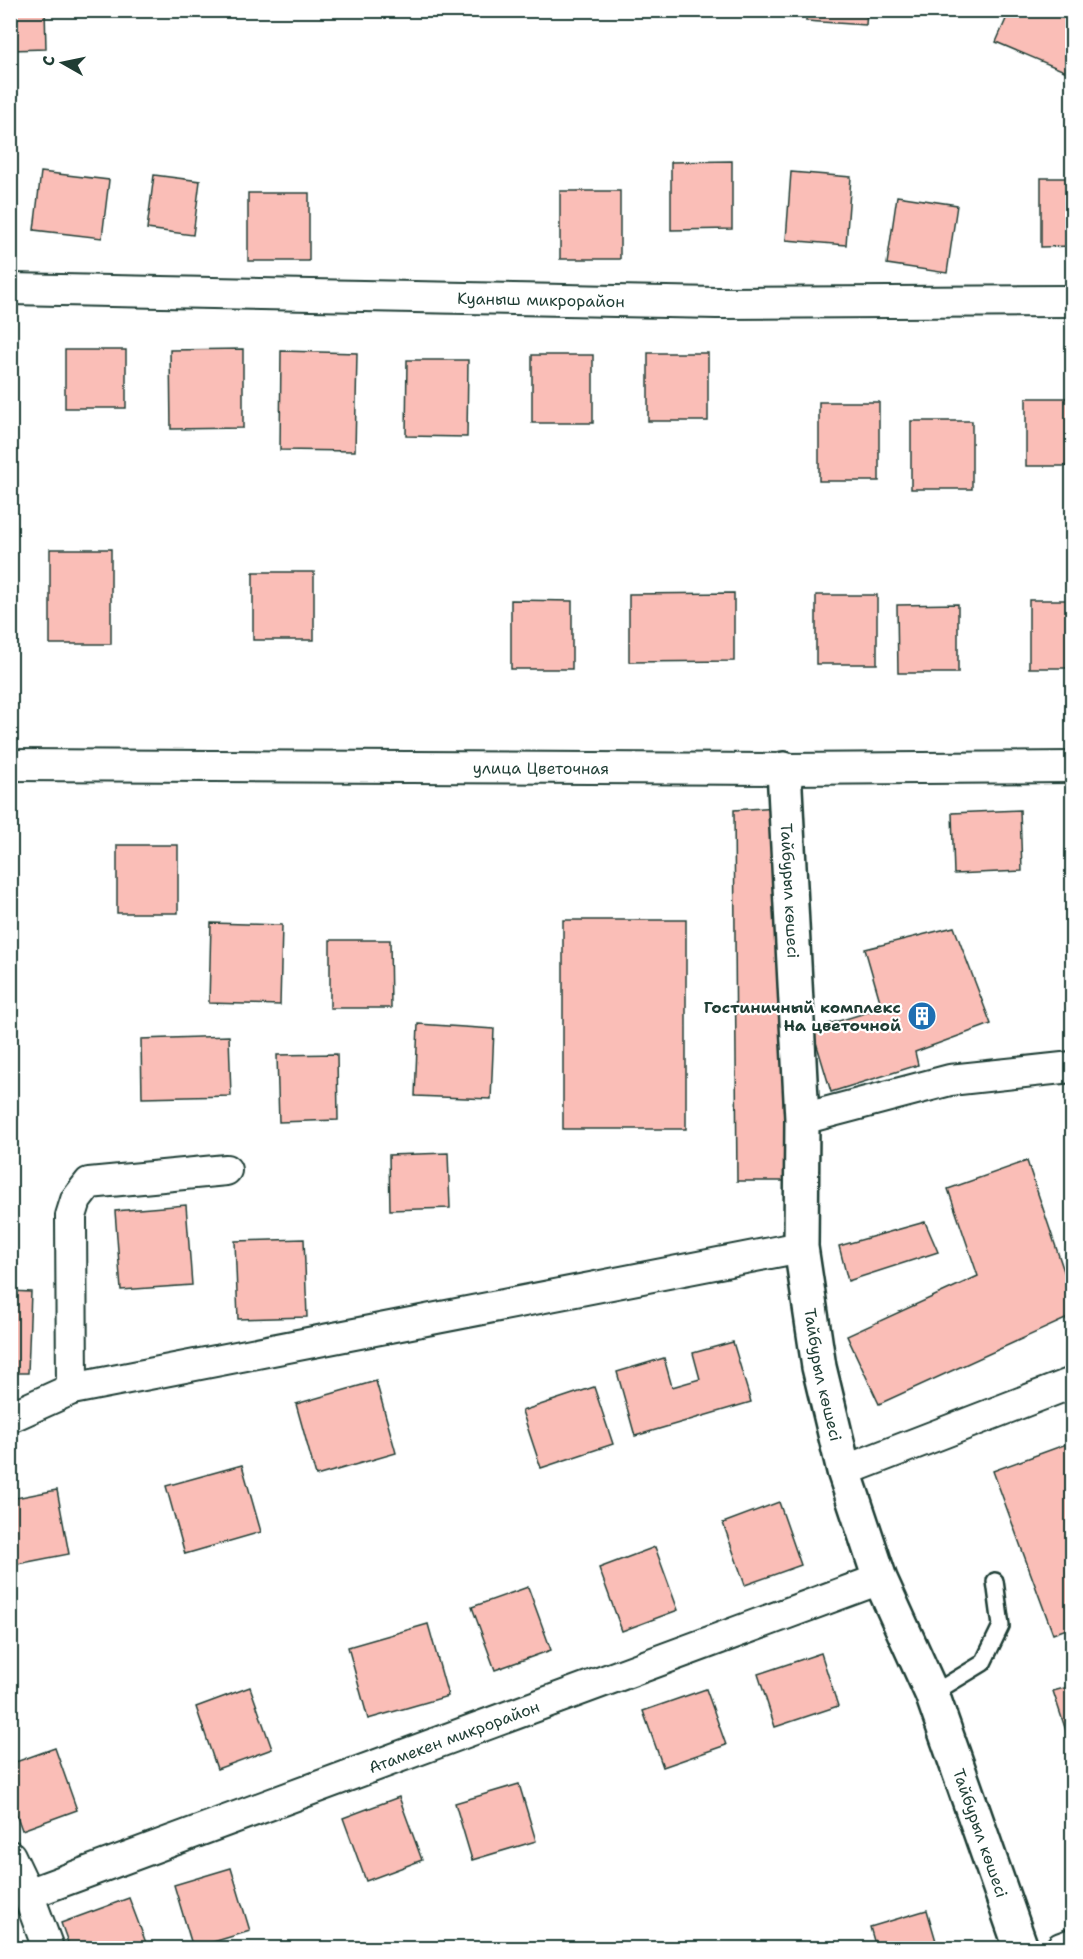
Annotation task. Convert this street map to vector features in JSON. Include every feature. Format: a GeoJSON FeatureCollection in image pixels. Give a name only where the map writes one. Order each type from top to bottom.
{"type":"FeatureCollection","features":[{"type":"Feature","properties":{"kind":"street","name":"Куаныш микрорайон"},"geometry":{"type":"LineString","coordinates":[[10,290],[717,303],[1072,301]]}},
{"type":"Feature","properties":{"kind":"street","name":"улица Цветочная"},"geometry":{"type":"LineString","coordinates":[[10,765],[784,769],[1072,767]]}},
{"type":"Feature","properties":{"kind":"street","name":"Тайбурыл көшесі"},"geometry":{"type":"LineString","coordinates":[[784,769],[802,1119],[801,1247],[819,1367],[844,1471],[880,1579],[932,1694],[1021,1948]]}},
{"type":"Feature","properties":{"kind":"street"},"geometry":{"type":"LineString","coordinates":[[802,1119],[950,1080],[1072,1067]]}},
{"type":"Feature","properties":{"kind":"street"},"geometry":{"type":"LineString","coordinates":[[72,1389],[71,1216],[76,1200],[89,1183],[226,1170]]}},
{"type":"Feature","properties":{"kind":"street"},"geometry":{"type":"LineString","coordinates":[[10,1417],[72,1389],[801,1247]]}},
{"type":"Feature","properties":{"kind":"street"},"geometry":{"type":"LineString","coordinates":[[844,1471],[1072,1383]]}},
{"type":"Feature","properties":{"kind":"street","name":"Атамекен микрорайон"},"geometry":{"type":"LineString","coordinates":[[28,1894],[880,1579]]}},
{"type":"Feature","properties":{"kind":"street"},"geometry":{"type":"LineString","coordinates":[[10,1856],[28,1894],[48,1948]]}},
{"type":"Feature","properties":{"kind":"street"},"geometry":{"type":"LineString","coordinates":[[1061,1948],[1072,1944]]}},
{"type":"Feature","properties":{"kind":"lane"},"geometry":{"type":"LineString","coordinates":[[932,1694],[983,1663],[1001,1626],[995,1581]]}},
{"type":"Feature","properties":{"kind":"building"},"geometry":{"type":"Polygon","coordinates":[[[10,10],[45,10],[46,49],[10,50],[10,10]]]}},
{"type":"Feature","properties":{"kind":"building"},"geometry":{"type":"Polygon","coordinates":[[[806,10],[867,10],[866,25],[806,21],[806,10]]]}},
{"type":"Feature","properties":{"kind":"building"},"geometry":{"type":"Polygon","coordinates":[[[1010,10],[1072,10],[1072,65],[1069,73],[996,42],[1010,10]]]}},
{"type":"Feature","properties":{"kind":"building"},"geometry":{"type":"Polygon","coordinates":[[[732,161],[732,229],[671,230],[671,162],[732,161]]]}},
{"type":"Feature","properties":{"kind":"building"},"geometry":{"type":"Polygon","coordinates":[[[41,172],[109,180],[102,238],[34,230],[41,172]]]}},
{"type":"Feature","properties":{"kind":"building"},"geometry":{"type":"Polygon","coordinates":[[[791,172],[851,177],[846,245],[786,240],[791,172]]]}},
{"type":"Feature","properties":{"kind":"building"},"geometry":{"type":"Polygon","coordinates":[[[154,175],[200,181],[193,235],[147,229],[154,175]]]}},
{"type":"Feature","properties":{"kind":"building"},"geometry":{"type":"Polygon","coordinates":[[[1041,178],[1072,178],[1072,246],[1041,247],[1041,178]]]}},
{"type":"Feature","properties":{"kind":"building"},"geometry":{"type":"Polygon","coordinates":[[[560,191],[620,191],[620,259],[560,259],[560,191]]]}},
{"type":"Feature","properties":{"kind":"building"},"geometry":{"type":"Polygon","coordinates":[[[248,193],[309,193],[309,261],[248,261],[248,193]]]}},
{"type":"Feature","properties":{"kind":"building"},"geometry":{"type":"Polygon","coordinates":[[[897,196],[957,205],[947,273],[887,264],[897,196]]]}},
{"type":"Feature","properties":{"kind":"building"},"geometry":{"type":"Polygon","coordinates":[[[243,349],[243,428],[171,429],[170,350],[243,349]]]}},
{"type":"Feature","properties":{"kind":"building"},"geometry":{"type":"Polygon","coordinates":[[[65,350],[126,350],[126,408],[65,408],[65,350]]]}},
{"type":"Feature","properties":{"kind":"building"},"geometry":{"type":"Polygon","coordinates":[[[281,351],[357,353],[355,451],[280,450],[281,351]]]}},
{"type":"Feature","properties":{"kind":"building"},"geometry":{"type":"Polygon","coordinates":[[[648,353],[708,353],[708,421],[648,421],[648,353]]]}},
{"type":"Feature","properties":{"kind":"building"},"geometry":{"type":"Polygon","coordinates":[[[532,355],[593,355],[593,423],[532,423],[532,355]]]}},
{"type":"Feature","properties":{"kind":"building"},"geometry":{"type":"Polygon","coordinates":[[[407,360],[468,360],[467,437],[406,436],[407,360]]]}},
{"type":"Feature","properties":{"kind":"building"},"geometry":{"type":"Polygon","coordinates":[[[1026,398],[1072,398],[1072,466],[1026,466],[1026,398]]]}},
{"type":"Feature","properties":{"kind":"building"},"geometry":{"type":"Polygon","coordinates":[[[819,402],[879,402],[879,481],[819,481],[819,402]]]}},
{"type":"Feature","properties":{"kind":"building"},"geometry":{"type":"Polygon","coordinates":[[[911,421],[972,421],[972,489],[911,489],[911,421]]]}},
{"type":"Feature","properties":{"kind":"building"},"geometry":{"type":"Polygon","coordinates":[[[50,549],[111,549],[111,644],[50,644],[50,549]]]}},
{"type":"Feature","properties":{"kind":"building"},"geometry":{"type":"Polygon","coordinates":[[[253,572],[314,572],[314,640],[253,640],[253,572]]]}},
{"type":"Feature","properties":{"kind":"building"},"geometry":{"type":"Polygon","coordinates":[[[734,593],[734,661],[629,662],[629,594],[734,593]]]}},
{"type":"Feature","properties":{"kind":"building"},"geometry":{"type":"Polygon","coordinates":[[[816,595],[877,595],[877,664],[816,664],[816,595]]]}},
{"type":"Feature","properties":{"kind":"building"},"geometry":{"type":"Polygon","coordinates":[[[511,600],[572,601],[572,669],[511,669],[511,600]]]}},
{"type":"Feature","properties":{"kind":"building"},"geometry":{"type":"Polygon","coordinates":[[[1029,600],[1072,600],[1072,668],[1029,668],[1029,600]]]}},
{"type":"Feature","properties":{"kind":"building"},"geometry":{"type":"Polygon","coordinates":[[[958,604],[958,673],[898,673],[897,605],[958,604]]]}},
{"type":"Feature","properties":{"kind":"building"},"geometry":{"type":"Polygon","coordinates":[[[778,807],[785,1181],[737,1181],[734,810],[778,807]]]}},
{"type":"Feature","properties":{"kind":"building"},"geometry":{"type":"Polygon","coordinates":[[[1020,810],[1022,871],[954,874],[952,813],[1020,810]]]}},
{"type":"Feature","properties":{"kind":"building"},"geometry":{"type":"Polygon","coordinates":[[[117,845],[178,845],[178,913],[117,913],[117,845]]]}},
{"type":"Feature","properties":{"kind":"building"},"geometry":{"type":"Polygon","coordinates":[[[563,920],[686,920],[686,1129],[563,1129],[563,920]]]}},
{"type":"Feature","properties":{"kind":"building"},"geometry":{"type":"Polygon","coordinates":[[[211,923],[282,925],[280,1005],[209,1003],[211,923]]]}},
{"type":"Feature","properties":{"kind":"building","name":"Гостиничный комплекс На цветочной"},"geometry":{"type":"Polygon","coordinates":[[[954,927],[991,1024],[915,1052],[918,1065],[831,1092],[812,1029],[882,1008],[865,949],[954,927]]]}},
{"type":"Feature","properties":{"kind":"building"},"geometry":{"type":"Polygon","coordinates":[[[330,940],[390,940],[391,1008],[330,1008],[330,940]]]}},
{"type":"Feature","properties":{"kind":"building"},"geometry":{"type":"Polygon","coordinates":[[[418,1024],[494,1029],[491,1099],[415,1096],[418,1024]]]}},
{"type":"Feature","properties":{"kind":"building"},"geometry":{"type":"Polygon","coordinates":[[[229,1036],[231,1096],[142,1098],[141,1039],[229,1036]]]}},
{"type":"Feature","properties":{"kind":"building"},"geometry":{"type":"Polygon","coordinates":[[[337,1054],[338,1120],[279,1122],[277,1055],[337,1054]]]}},
{"type":"Feature","properties":{"kind":"building"},"geometry":{"type":"Polygon","coordinates":[[[448,1153],[450,1208],[390,1210],[389,1155],[448,1153]]]}},
{"type":"Feature","properties":{"kind":"building"},"geometry":{"type":"Polygon","coordinates":[[[1027,1161],[1072,1295],[1072,1316],[879,1404],[847,1336],[978,1276],[948,1189],[1027,1161]]]}},
{"type":"Feature","properties":{"kind":"building"},"geometry":{"type":"Polygon","coordinates":[[[186,1205],[192,1285],[121,1290],[115,1211],[186,1205]]]}},
{"type":"Feature","properties":{"kind":"building"},"geometry":{"type":"Polygon","coordinates":[[[925,1222],[938,1252],[848,1281],[839,1246],[925,1222]]]}},
{"type":"Feature","properties":{"kind":"building"},"geometry":{"type":"Polygon","coordinates":[[[304,1239],[307,1317],[238,1319],[235,1241],[304,1239]]]}},
{"type":"Feature","properties":{"kind":"building"},"geometry":{"type":"Polygon","coordinates":[[[10,1291],[31,1292],[28,1373],[10,1373],[10,1291]]]}},
{"type":"Feature","properties":{"kind":"building"},"geometry":{"type":"Polygon","coordinates":[[[733,1342],[751,1402],[635,1436],[617,1372],[664,1358],[672,1387],[700,1379],[693,1353],[733,1342]]]}},
{"type":"Feature","properties":{"kind":"building"},"geometry":{"type":"Polygon","coordinates":[[[376,1381],[396,1453],[316,1476],[296,1404],[376,1381]]]}},
{"type":"Feature","properties":{"kind":"building"},"geometry":{"type":"Polygon","coordinates":[[[594,1387],[613,1444],[541,1468],[522,1411],[594,1387]]]}},
{"type":"Feature","properties":{"kind":"building"},"geometry":{"type":"Polygon","coordinates":[[[1072,1442],[1072,1627],[1053,1634],[993,1471],[1072,1442]]]}},
{"type":"Feature","properties":{"kind":"building"},"geometry":{"type":"Polygon","coordinates":[[[242,1465],[261,1532],[185,1554],[166,1486],[242,1465]]]}},
{"type":"Feature","properties":{"kind":"building"},"geometry":{"type":"Polygon","coordinates":[[[57,1490],[69,1554],[12,1565],[10,1499],[57,1490]]]}},
{"type":"Feature","properties":{"kind":"building"},"geometry":{"type":"Polygon","coordinates":[[[779,1502],[801,1565],[745,1585],[723,1523],[779,1502]]]}},
{"type":"Feature","properties":{"kind":"building"},"geometry":{"type":"Polygon","coordinates":[[[655,1547],[678,1610],[622,1631],[599,1568],[655,1547]]]}},
{"type":"Feature","properties":{"kind":"building"},"geometry":{"type":"Polygon","coordinates":[[[528,1587],[551,1650],[495,1670],[472,1607],[528,1587]]]}},
{"type":"Feature","properties":{"kind":"building"},"geometry":{"type":"Polygon","coordinates":[[[428,1624],[448,1696],[368,1719],[348,1647],[428,1624]]]}},
{"type":"Feature","properties":{"kind":"building"},"geometry":{"type":"Polygon","coordinates":[[[821,1653],[838,1706],[775,1727],[758,1674],[821,1653]]]}},
{"type":"Feature","properties":{"kind":"building"},"geometry":{"type":"Polygon","coordinates":[[[1072,1686],[1072,1735],[1068,1737],[1053,1691],[1072,1686]]]}},
{"type":"Feature","properties":{"kind":"building"},"geometry":{"type":"Polygon","coordinates":[[[250,1687],[272,1749],[217,1769],[196,1707],[250,1687]]]}},
{"type":"Feature","properties":{"kind":"building"},"geometry":{"type":"Polygon","coordinates":[[[706,1689],[726,1745],[663,1767],[643,1711],[706,1689]]]}},
{"type":"Feature","properties":{"kind":"building"},"geometry":{"type":"Polygon","coordinates":[[[55,1748],[77,1810],[22,1830],[10,1797],[10,1764],[55,1748]]]}},
{"type":"Feature","properties":{"kind":"building"},"geometry":{"type":"Polygon","coordinates":[[[519,1784],[536,1841],[472,1860],[455,1803],[519,1784]]]}},
{"type":"Feature","properties":{"kind":"building"},"geometry":{"type":"Polygon","coordinates":[[[399,1797],[422,1860],[366,1881],[343,1818],[399,1797]]]}},
{"type":"Feature","properties":{"kind":"building"},"geometry":{"type":"Polygon","coordinates":[[[231,1868],[250,1931],[193,1948],[174,1885],[231,1868]]]}},
{"type":"Feature","properties":{"kind":"building"},"geometry":{"type":"Polygon","coordinates":[[[129,1898],[148,1948],[70,1948],[61,1923],[129,1898]]]}},
{"type":"Feature","properties":{"kind":"building"},"geometry":{"type":"Polygon","coordinates":[[[927,1910],[938,1948],[876,1948],[870,1927],[927,1910]]]}},
{"type":"Feature","properties":{"kind":"place","name":"Гостиничный комплекс На цветочной"},"geometry":{"type":"Point","coordinates":[922,1016]}}]}
